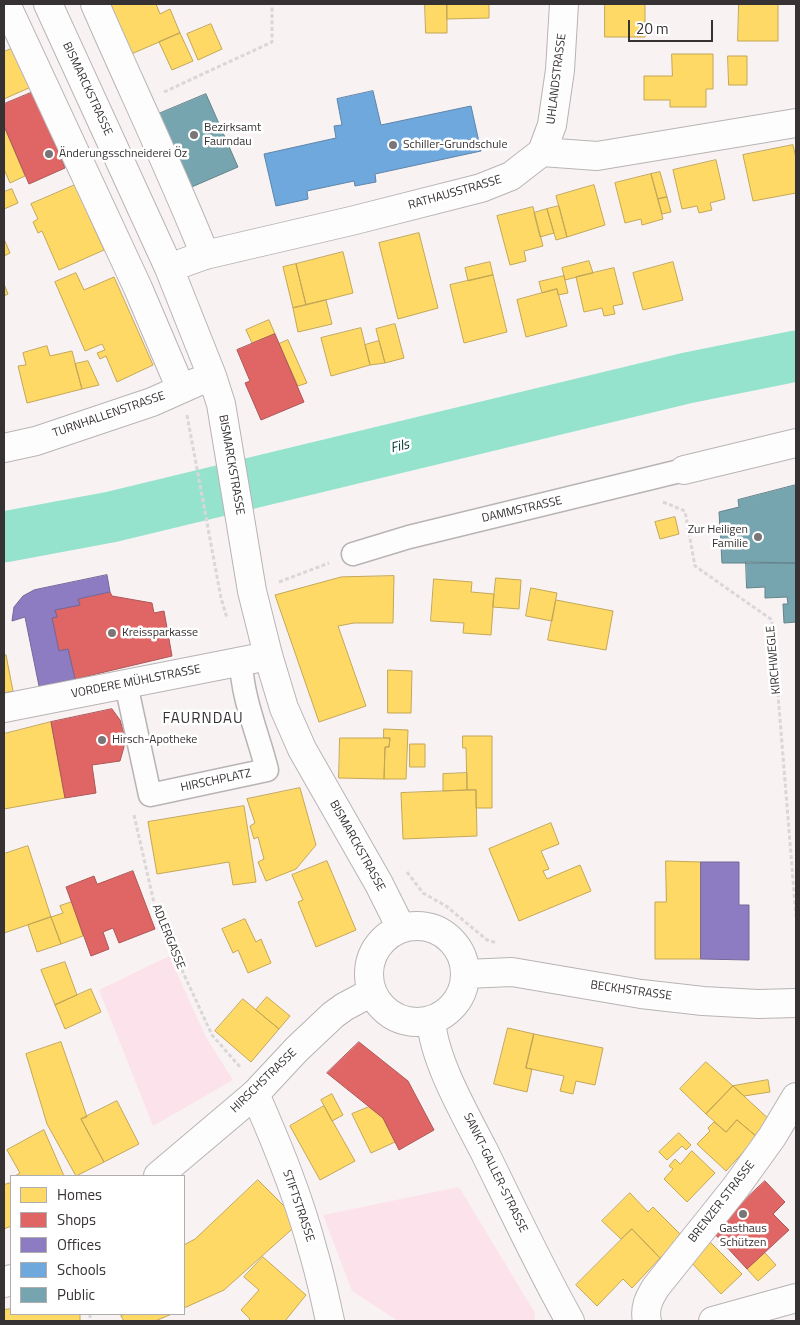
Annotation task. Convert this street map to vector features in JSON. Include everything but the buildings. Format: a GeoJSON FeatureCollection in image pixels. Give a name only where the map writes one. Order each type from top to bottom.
{"type":"FeatureCollection","features":[{"type":"Feature","properties":{"kind":"street"},"geometry":{"type":"LineString","coordinates":[[6,4],[134,279],[181,389]]}},
{"type":"Feature","properties":{"kind":"street","name":"BISMARCKSTRASSE"},"geometry":{"type":"LineString","coordinates":[[48,4],[116,150],[168,268],[212,376],[221,404],[252,591],[284,708],[302,749],[379,884],[401,928]]}},
{"type":"Feature","properties":{"kind":"street"},"geometry":{"type":"LineString","coordinates":[[95,4],[182,198],[205,254]]}},
{"type":"Feature","properties":{"kind":"street","name":"UHLANDSTRASSE"},"geometry":{"type":"LineString","coordinates":[[542,152],[552,126],[560,70],[564,4]]}},
{"type":"Feature","properties":{"kind":"street"},"geometry":{"type":"LineString","coordinates":[[542,152],[597,156],[796,123]]}},
{"type":"Feature","properties":{"kind":"street","name":"RATHAUSSTRASSE"},"geometry":{"type":"LineString","coordinates":[[168,268],[205,254],[351,221],[481,188],[511,176],[542,152]]}},
{"type":"Feature","properties":{"kind":"street","name":"TURNHALLENSTRASSE"},"geometry":{"type":"LineString","coordinates":[[4,448],[45,438],[152,402],[212,376]]}},
{"type":"Feature","properties":{"kind":"street","name":"DAMMSTRASSE"},"geometry":{"type":"LineString","coordinates":[[353,554],[409,537],[796,443]]}},
{"type":"Feature","properties":{"kind":"street","name":"VORDERE MÜHLSTRASSE"},"geometry":{"type":"LineString","coordinates":[[4,708],[128,691],[268,655]]}},
{"type":"Feature","properties":{"kind":"street","name":"HIRSCHPLATZ"},"geometry":{"type":"LineString","coordinates":[[150,795],[267,770],[245,693],[241,661]]}},
{"type":"Feature","properties":{"kind":"street"},"geometry":{"type":"LineString","coordinates":[[128,691],[150,795]]}},
{"type":"Feature","properties":{"kind":"street"},"geometry":{"type":"LineString","coordinates":[[416,926],[431,928],[445,934],[456,945],[464,958],[466,974],[464,989],[456,1003],[445,1014],[431,1020],[416,1022],[402,1020],[390,1014],[372,992],[369,977],[371,961],[377,948],[387,936],[401,928],[416,926]]}},
{"type":"Feature","properties":{"kind":"street","name":"BECKHSTRASSE"},"geometry":{"type":"LineString","coordinates":[[466,974],[512,972],[633,993],[686,999],[758,1004],[796,1004]]}},
{"type":"Feature","properties":{"kind":"street","name":"HIRSCHSTRASSE"},"geometry":{"type":"LineString","coordinates":[[159,1175],[251,1084],[297,1049],[333,1015],[372,992]]}},
{"type":"Feature","properties":{"kind":"street","name":"SANKT-GALLER-STRASSE"},"geometry":{"type":"LineString","coordinates":[[431,1020],[432,1035],[450,1084],[551,1288],[570,1321]]}},
{"type":"Feature","properties":{"kind":"street","name":"STIFTSTRASSE"},"geometry":{"type":"LineString","coordinates":[[251,1084],[276,1142],[304,1222],[313,1250],[330,1321]]}},
{"type":"Feature","properties":{"kind":"street","name":"BRENZER STRASSE"},"geometry":{"type":"LineString","coordinates":[[647,1314],[656,1287],[736,1187],[772,1137],[796,1097]]}},
{"type":"Feature","properties":{"kind":"street"},"geometry":{"type":"LineString","coordinates":[[712,1321],[796,1298]]}},
{"type":"Feature","properties":{"kind":"path"},"geometry":{"type":"LineString","coordinates":[[138,103],[272,42],[272,4]]}},
{"type":"Feature","properties":{"kind":"path"},"geometry":{"type":"LineString","coordinates":[[191,434],[221,598]]}},
{"type":"Feature","properties":{"kind":"path","name":"KIRCHWEGLE"},"geometry":{"type":"LineString","coordinates":[[620,486],[685,511],[695,566],[772,620],[796,916]]}},
{"type":"Feature","properties":{"kind":"path"},"geometry":{"type":"LineString","coordinates":[[252,591],[353,554]]}},
{"type":"Feature","properties":{"kind":"path","name":"ADLERGASSE"},"geometry":{"type":"LineString","coordinates":[[150,795],[132,802],[157,916],[212,1035],[251,1084]]}},
{"type":"Feature","properties":{"kind":"path"},"geometry":{"type":"LineString","coordinates":[[379,884],[406,871],[423,893],[446,906],[487,940],[502,944]]}},
{"type":"Feature","properties":{"kind":"shaded area"},"geometry":{"type":"Polygon","coordinates":[[[169,956],[206,1037],[233,1080],[153,1126],[99,990],[169,956]]]}},
{"type":"Feature","properties":{"kind":"shaded area"},"geometry":{"type":"Polygon","coordinates":[[[459,1187],[535,1313],[534,1321],[398,1321],[352,1291],[323,1215],[459,1187]]]}},
{"type":"Feature","properties":{"kind":"waterway","name":"Fils"},"geometry":{"type":"LineString","coordinates":[[4,537],[111,517],[687,378],[796,356]]}},
{"type":"Feature","properties":{"kind":"place","name":"Bezirksamt Faurndau"},"geometry":{"type":"Point","coordinates":[194,135]}},
{"type":"Feature","properties":{"kind":"place","name":"Schiller-Grundschule"},"geometry":{"type":"Point","coordinates":[393,145]}},
{"type":"Feature","properties":{"kind":"place","name":"Änderungsschneiderei Öz"},"geometry":{"type":"Point","coordinates":[49,154]}},
{"type":"Feature","properties":{"kind":"place","name":"Zur Heiligen Familie"},"geometry":{"type":"Point","coordinates":[758,537]}},
{"type":"Feature","properties":{"kind":"place","name":"Kreissparkasse"},"geometry":{"type":"Point","coordinates":[112,633]}},
{"type":"Feature","properties":{"kind":"place","name":"Hirsch-Apotheke"},"geometry":{"type":"Point","coordinates":[102,740]}},
{"type":"Feature","properties":{"kind":"place","name":"Gasthaus Schützen"},"geometry":{"type":"Point","coordinates":[743,1214]}},
{"type":"Feature","properties":{"kind":"district","name":"FAURNDAU"},"geometry":{"type":"Point","coordinates":[203,719]}}]}
